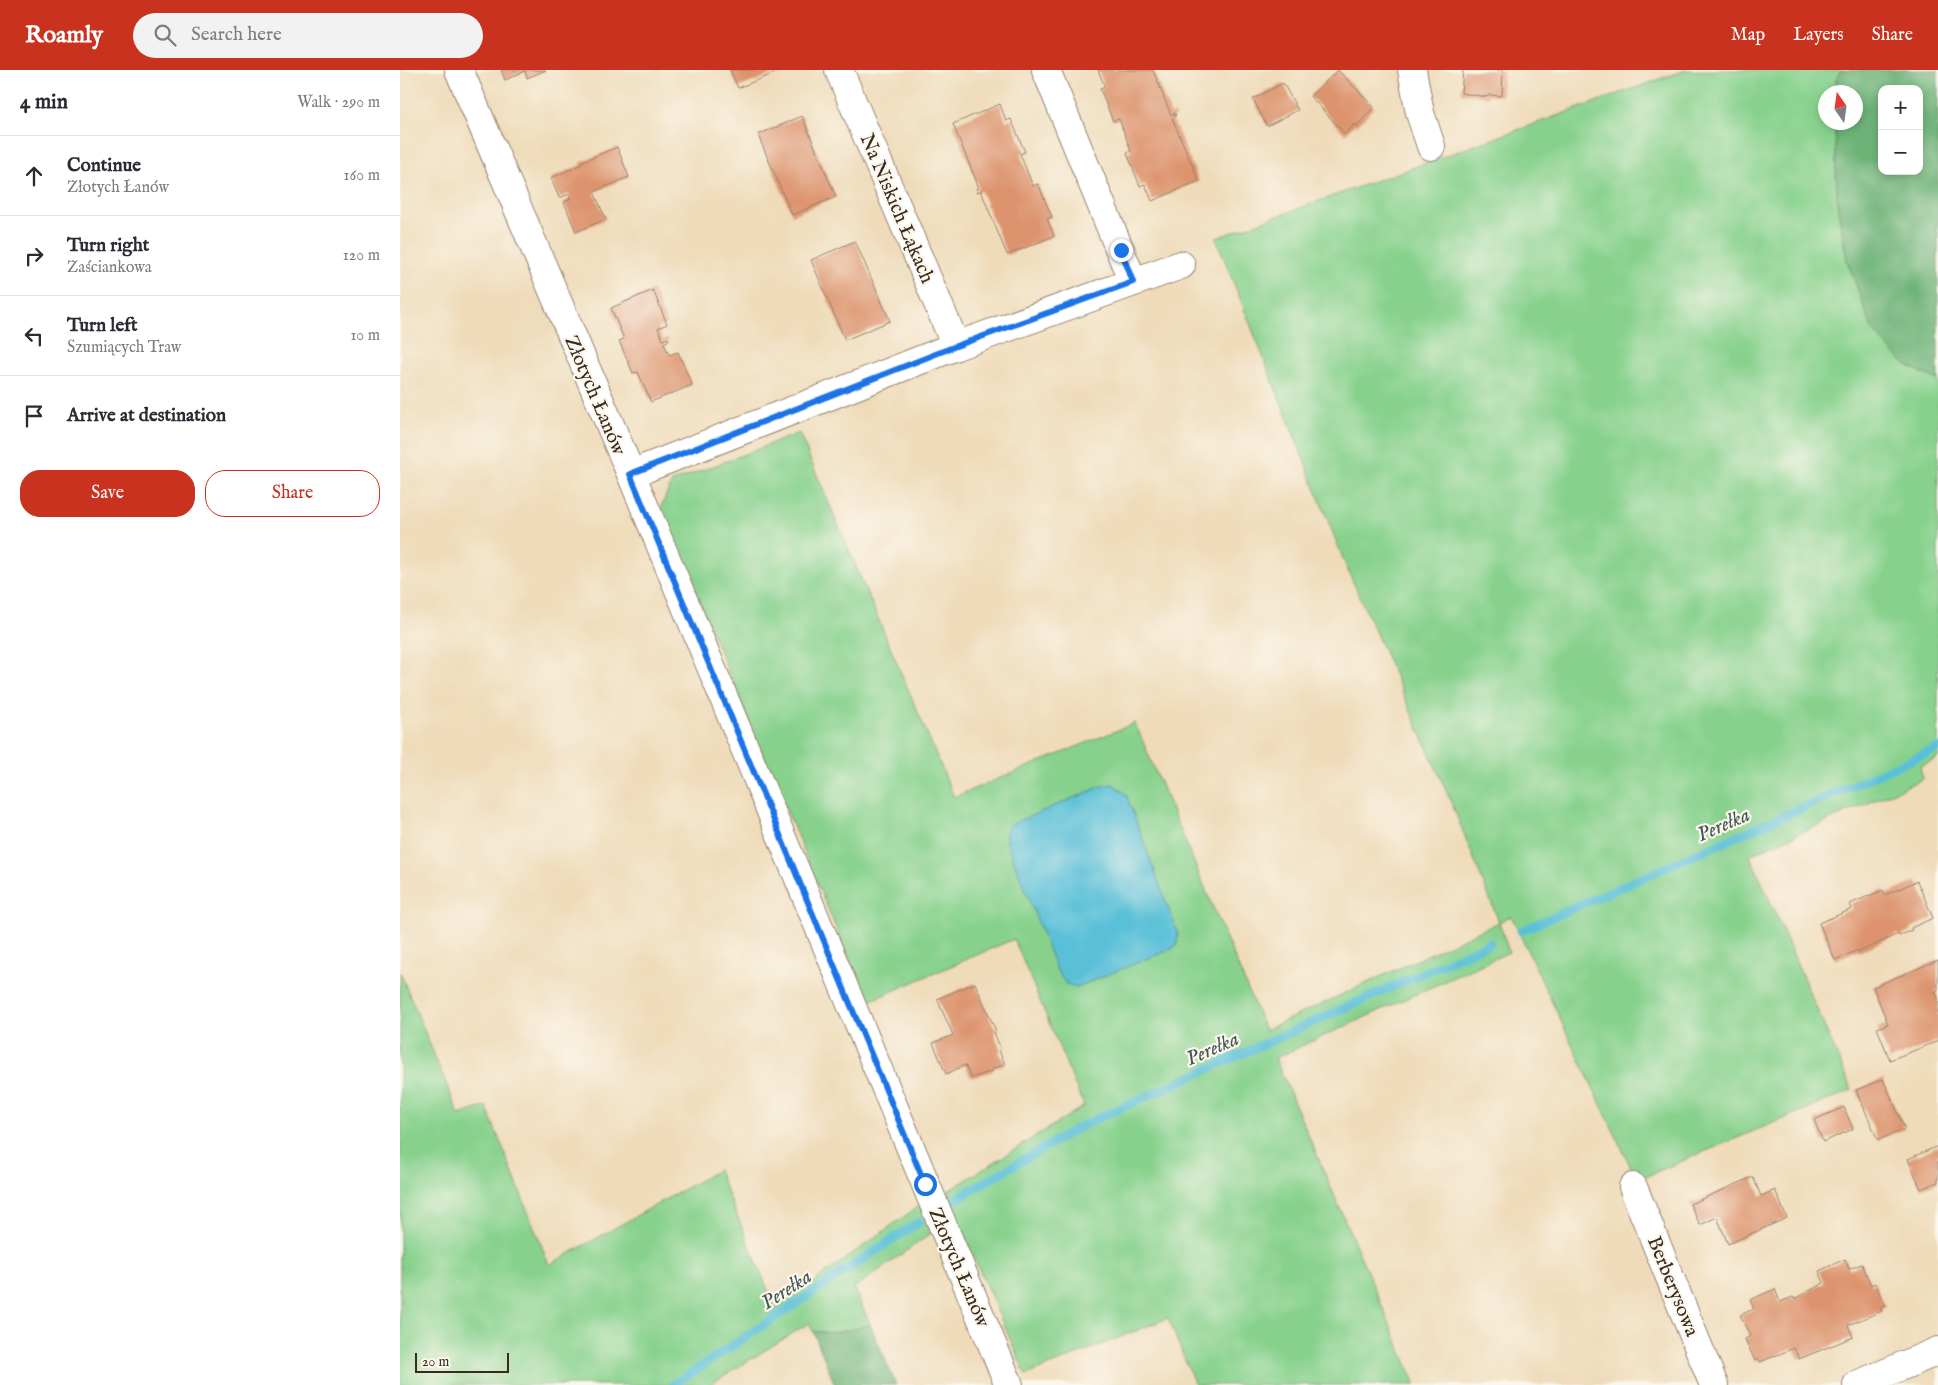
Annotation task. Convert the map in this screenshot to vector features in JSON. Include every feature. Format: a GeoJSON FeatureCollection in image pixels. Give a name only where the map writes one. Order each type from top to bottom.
{"type":"FeatureCollection","features":[{"type":"Feature","properties":{"kind":"street","name":"Złotych Łanów"},"geometry":{"type":"LineString","coordinates":[[459,70],[630,474],[1009,1385]]}},
{"type":"Feature","properties":{"kind":"street","name":"Na Niskich Łąkach"},"geometry":{"type":"LineString","coordinates":[[839,70],[956,346]]}},
{"type":"Feature","properties":{"kind":"street"},"geometry":{"type":"LineString","coordinates":[[1046,70],[1133,282]]}},
{"type":"Feature","properties":{"kind":"street"},"geometry":{"type":"LineString","coordinates":[[1412,70],[1420,113],[1431,146]]}},
{"type":"Feature","properties":{"kind":"street"},"geometry":{"type":"LineString","coordinates":[[630,474],[956,346],[1181,265]]}},
{"type":"Feature","properties":{"kind":"street","name":"Berberysowa"},"geometry":{"type":"LineString","coordinates":[[1633,1187],[1714,1385]]}},
{"type":"Feature","properties":{"kind":"street"},"geometry":{"type":"LineString","coordinates":[[1857,1385],[1938,1351]]}},
{"type":"Feature","properties":{"kind":"green space"},"geometry":{"type":"Polygon","coordinates":[[[1685,70],[1841,70],[1836,80],[1836,85],[1818,85],[1818,130],[1835,130],[1838,209],[1847,260],[1859,293],[1910,367],[1938,380],[1938,758],[1920,766],[1923,779],[1750,855],[1852,1090],[1637,1180],[1511,916],[1499,922],[1452,804],[1346,566],[1216,238],[1685,70]]]}},
{"type":"Feature","properties":{"kind":"green space"},"geometry":{"type":"Polygon","coordinates":[[[1841,70],[1938,70],[1938,380],[1910,367],[1900,360],[1872,329],[1847,260],[1838,209],[1835,130],[1863,130],[1863,85],[1836,85],[1836,80],[1841,70]]]}},
{"type":"Feature","properties":{"kind":"green space"},"geometry":{"type":"Polygon","coordinates":[[[799,433],[954,797],[1135,723],[1265,1030],[1499,922],[1509,952],[1275,1058],[1416,1385],[1195,1385],[1168,1318],[1026,1375],[945,1193],[1084,1106],[1014,939],[867,1002],[660,509],[672,482],[799,433]]]}},
{"type":"Feature","properties":{"kind":"green space"},"geometry":{"type":"Polygon","coordinates":[[[400,972],[459,1115],[486,1106],[549,1265],[718,1170],[776,1309],[920,1205],[933,1232],[854,1288],[870,1324],[848,1330],[828,1332],[813,1331],[809,1323],[709,1385],[400,1385],[400,972]]]}},
{"type":"Feature","properties":{"kind":"green space"},"geometry":{"type":"Polygon","coordinates":[[[870,1324],[896,1385],[835,1385],[813,1331],[835,1332],[870,1324]]]}},
{"type":"Feature","properties":{"kind":"water"},"geometry":{"type":"Polygon","coordinates":[[[1113,784],[1126,794],[1178,934],[1177,945],[1169,950],[1077,987],[1066,984],[1057,971],[1009,849],[1005,834],[1009,825],[1102,786],[1113,784]]]}},
{"type":"Feature","properties":{"kind":"building"},"geometry":{"type":"Polygon","coordinates":[[[501,70],[546,70],[527,78],[525,71],[505,80],[501,70]]]}},
{"type":"Feature","properties":{"kind":"building"},"geometry":{"type":"Polygon","coordinates":[[[730,70],[782,70],[738,88],[730,70]]]}},
{"type":"Feature","properties":{"kind":"building"},"geometry":{"type":"Polygon","coordinates":[[[1098,70],[1153,70],[1171,115],[1175,113],[1176,116],[1172,118],[1199,181],[1152,201],[1145,184],[1140,186],[1127,153],[1131,151],[1119,119],[1113,121],[1100,89],[1105,87],[1098,70]]]}},
{"type":"Feature","properties":{"kind":"building"},"geometry":{"type":"Polygon","coordinates":[[[1338,70],[1374,107],[1357,126],[1355,124],[1345,134],[1310,96],[1338,70]]]}},
{"type":"Feature","properties":{"kind":"building"},"geometry":{"type":"Polygon","coordinates":[[[1463,70],[1503,70],[1502,96],[1489,95],[1487,97],[1461,93],[1463,70]]]}},
{"type":"Feature","properties":{"kind":"building"},"geometry":{"type":"Polygon","coordinates":[[[1283,83],[1298,110],[1267,126],[1253,99],[1283,83]]]}},
{"type":"Feature","properties":{"kind":"building"},"geometry":{"type":"Polygon","coordinates":[[[1000,104],[1006,121],[1011,119],[1025,152],[1020,154],[1033,186],[1038,184],[1052,217],[1047,219],[1054,236],[1007,255],[981,191],[977,192],[976,189],[979,188],[953,124],[1000,104]]]}},
{"type":"Feature","properties":{"kind":"building"},"geometry":{"type":"Polygon","coordinates":[[[802,116],[836,197],[792,215],[758,135],[802,116]]]}},
{"type":"Feature","properties":{"kind":"building"},"geometry":{"type":"Polygon","coordinates":[[[617,147],[629,177],[594,192],[606,219],[576,232],[564,202],[570,199],[569,194],[559,198],[551,178],[582,164],[581,162],[617,147]]]}},
{"type":"Feature","properties":{"kind":"building"},"geometry":{"type":"Polygon","coordinates":[[[855,241],[890,321],[845,340],[811,260],[855,241]]]}},
{"type":"Feature","properties":{"kind":"building"},"geometry":{"type":"Polygon","coordinates":[[[653,290],[667,324],[658,328],[663,340],[668,338],[669,340],[664,343],[669,355],[678,352],[692,385],[651,402],[638,372],[633,373],[619,341],[624,339],[611,308],[653,290]]]}},
{"type":"Feature","properties":{"kind":"building"},"geometry":{"type":"Polygon","coordinates":[[[1917,881],[1933,918],[1899,936],[1898,934],[1859,952],[1858,950],[1835,960],[1819,923],[1852,909],[1850,904],[1866,897],[1883,890],[1885,895],[1917,881]]]}},
{"type":"Feature","properties":{"kind":"building"},"geometry":{"type":"Polygon","coordinates":[[[1938,960],[1938,990],[1935,991],[1938,997],[1938,1041],[1890,1060],[1877,1028],[1888,1024],[1873,987],[1938,960]]]}},
{"type":"Feature","properties":{"kind":"building"},"geometry":{"type":"Polygon","coordinates":[[[975,983],[996,1031],[994,1032],[1001,1050],[999,1051],[1005,1064],[992,1069],[993,1071],[971,1078],[965,1065],[946,1074],[933,1043],[953,1035],[937,999],[975,983]]]}},
{"type":"Feature","properties":{"kind":"building"},"geometry":{"type":"Polygon","coordinates":[[[1883,1079],[1905,1129],[1878,1140],[1856,1090],[1883,1079]]]}},
{"type":"Feature","properties":{"kind":"building"},"geometry":{"type":"Polygon","coordinates":[[[1844,1107],[1853,1129],[1823,1142],[1814,1120],[1844,1107]]]}},
{"type":"Feature","properties":{"kind":"building"},"geometry":{"type":"Polygon","coordinates":[[[1938,1146],[1938,1182],[1921,1189],[1908,1159],[1938,1146]]]}},
{"type":"Feature","properties":{"kind":"building"},"geometry":{"type":"Polygon","coordinates":[[[1753,1177],[1761,1196],[1775,1190],[1787,1218],[1728,1244],[1717,1217],[1700,1225],[1690,1204],[1753,1177]]]}},
{"type":"Feature","properties":{"kind":"building"},"geometry":{"type":"Polygon","coordinates":[[[1845,1259],[1849,1269],[1862,1264],[1871,1285],[1875,1283],[1885,1306],[1881,1308],[1882,1311],[1848,1325],[1853,1337],[1799,1359],[1794,1348],[1760,1362],[1759,1359],[1755,1361],[1745,1339],[1750,1336],[1740,1315],[1754,1309],[1750,1300],[1775,1289],[1780,1302],[1793,1297],[1794,1299],[1824,1283],[1819,1271],[1845,1259]]]}},
{"type":"Feature","properties":{"kind":"waterway","name":"Perełka"},"geometry":{"type":"LineString","coordinates":[[1521,931],[1938,748]]}},
{"type":"Feature","properties":{"kind":"waterway","name":"Perełka"},"geometry":{"type":"LineString","coordinates":[[954,1200],[1085,1124],[1490,943]]}},
{"type":"Feature","properties":{"kind":"waterway","name":"Perełka"},"geometry":{"type":"LineString","coordinates":[[673,1385],[919,1222]]}},
{"type":"Feature","properties":{"kind":"route"},"geometry":{"type":"LineString","coordinates":[[925,1184],[630,474],[956,346],[1133,282],[1121,250]]}}]}
